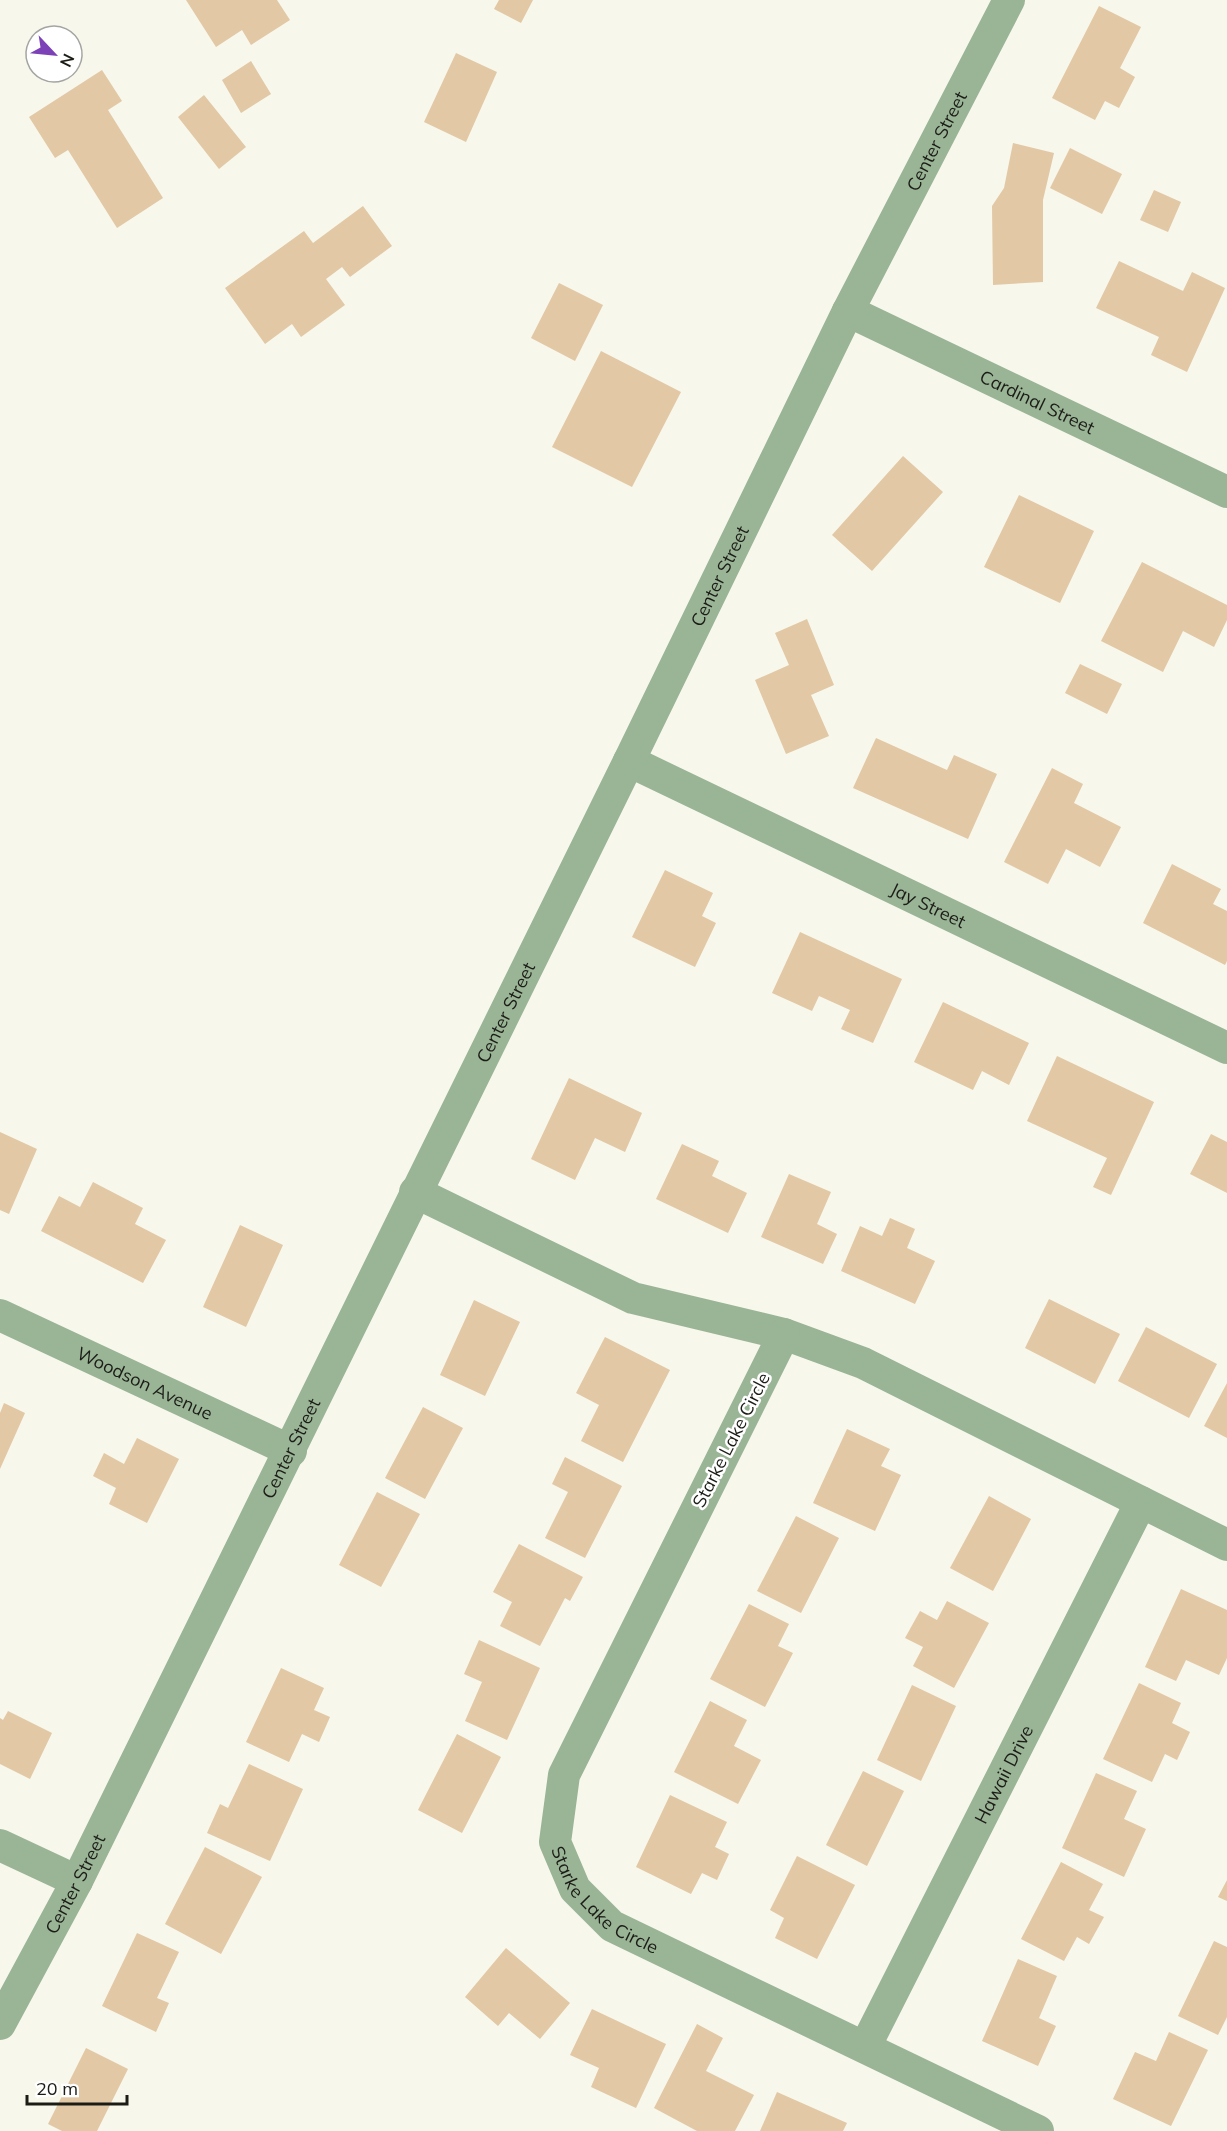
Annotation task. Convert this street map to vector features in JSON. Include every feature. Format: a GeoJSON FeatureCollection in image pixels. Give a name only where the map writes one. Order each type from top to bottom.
{"type":"FeatureCollection","features":[{"type":"Feature","properties":{"kind":"street","name":"Center Street"},"geometry":{"type":"LineString","coordinates":[[0,2024],[77,1881],[291,1451],[848,311],[1009,0]]}},
{"type":"Feature","properties":{"kind":"street","name":"Cardinal Street"},"geometry":{"type":"LineString","coordinates":[[848,311],[1227,492]]}},
{"type":"Feature","properties":{"kind":"street","name":"Jay Street"},"geometry":{"type":"LineString","coordinates":[[629,761],[1227,1048]]}},
{"type":"Feature","properties":{"kind":"street"},"geometry":{"type":"LineString","coordinates":[[416,1192],[633,1298],[784,1334],[863,1363],[1227,1545]]}},
{"type":"Feature","properties":{"kind":"street","name":"Woodson Avenue"},"geometry":{"type":"LineString","coordinates":[[0,1315],[291,1451]]}},
{"type":"Feature","properties":{"kind":"street","name":"Starke Lake Circle"},"geometry":{"type":"LineString","coordinates":[[784,1334],[564,1775],[555,1842],[574,1889],[612,1926],[1038,2131]]}},
{"type":"Feature","properties":{"kind":"street","name":"Hawaii Drive"},"geometry":{"type":"LineString","coordinates":[[865,2047],[1141,1502]]}},
{"type":"Feature","properties":{"kind":"street"},"geometry":{"type":"LineString","coordinates":[[0,1845],[77,1881]]}},
{"type":"Feature","properties":{"kind":"building"},"geometry":{"type":"Polygon","coordinates":[[[186,0],[277,0],[290,20],[251,45],[242,30],[216,47],[186,0]]]}},
{"type":"Feature","properties":{"kind":"building"},"geometry":{"type":"Polygon","coordinates":[[[499,0],[533,0],[521,23],[494,9],[499,0]]]}},
{"type":"Feature","properties":{"kind":"building"},"geometry":{"type":"Polygon","coordinates":[[[1099,6],[1141,27],[1120,68],[1135,77],[1119,108],[1105,101],[1095,120],[1052,98],[1099,6]]]}},
{"type":"Feature","properties":{"kind":"building"},"geometry":{"type":"Polygon","coordinates":[[[456,53],[497,72],[466,142],[424,122],[456,53]]]}},
{"type":"Feature","properties":{"kind":"building"},"geometry":{"type":"Polygon","coordinates":[[[251,61],[271,94],[241,113],[222,80],[251,61]]]}},
{"type":"Feature","properties":{"kind":"building"},"geometry":{"type":"Polygon","coordinates":[[[102,70],[122,101],[108,110],[163,198],[117,228],[68,150],[55,158],[29,117],[80,84],[84,84],[84,82],[102,70]]]}},
{"type":"Feature","properties":{"kind":"building"},"geometry":{"type":"Polygon","coordinates":[[[204,95],[246,147],[219,169],[178,117],[204,95]]]}},
{"type":"Feature","properties":{"kind":"building"},"geometry":{"type":"Polygon","coordinates":[[[1013,143],[1054,153],[1043,200],[1043,282],[993,285],[992,206],[1004,188],[1013,143]]]}},
{"type":"Feature","properties":{"kind":"building"},"geometry":{"type":"Polygon","coordinates":[[[1070,148],[1122,174],[1102,214],[1050,188],[1070,148]]]}},
{"type":"Feature","properties":{"kind":"building"},"geometry":{"type":"Polygon","coordinates":[[[1154,190],[1181,202],[1168,232],[1140,220],[1154,190]]]}},
{"type":"Feature","properties":{"kind":"building"},"geometry":{"type":"Polygon","coordinates":[[[363,206],[392,246],[350,277],[342,267],[326,279],[345,305],[301,337],[292,324],[265,344],[225,288],[304,231],[313,243],[363,206]]]}},
{"type":"Feature","properties":{"kind":"building"},"geometry":{"type":"Polygon","coordinates":[[[1119,261],[1183,291],[1192,272],[1225,288],[1187,372],[1151,355],[1159,337],[1096,308],[1119,261]]]}},
{"type":"Feature","properties":{"kind":"building"},"geometry":{"type":"Polygon","coordinates":[[[559,283],[603,305],[575,361],[531,338],[559,283]]]}},
{"type":"Feature","properties":{"kind":"building"},"geometry":{"type":"Polygon","coordinates":[[[601,351],[681,392],[632,487],[552,447],[601,351]]]}},
{"type":"Feature","properties":{"kind":"building"},"geometry":{"type":"Polygon","coordinates":[[[903,456],[943,492],[872,571],[832,535],[903,456]]]}},
{"type":"Feature","properties":{"kind":"building"},"geometry":{"type":"Polygon","coordinates":[[[1019,495],[1094,531],[1060,603],[984,567],[1019,495]]]}},
{"type":"Feature","properties":{"kind":"building"},"geometry":{"type":"Polygon","coordinates":[[[1142,562],[1227,605],[1227,620],[1214,647],[1183,631],[1163,672],[1101,641],[1142,562]]]}},
{"type":"Feature","properties":{"kind":"building"},"geometry":{"type":"Polygon","coordinates":[[[807,619],[834,685],[811,695],[829,736],[786,754],[755,680],[789,665],[775,633],[807,619]]]}},
{"type":"Feature","properties":{"kind":"building"},"geometry":{"type":"Polygon","coordinates":[[[1080,664],[1122,684],[1107,714],[1065,693],[1080,664]]]}},
{"type":"Feature","properties":{"kind":"building"},"geometry":{"type":"Polygon","coordinates":[[[876,738],[947,770],[954,755],[997,774],[968,839],[853,788],[876,738]]]}},
{"type":"Feature","properties":{"kind":"building"},"geometry":{"type":"Polygon","coordinates":[[[1052,768],[1083,784],[1074,803],[1121,827],[1100,867],[1066,849],[1048,884],[1004,862],[1052,768]]]}},
{"type":"Feature","properties":{"kind":"building"},"geometry":{"type":"Polygon","coordinates":[[[1172,864],[1221,889],[1213,904],[1227,911],[1227,961],[1225,965],[1143,923],[1172,864]]]}},
{"type":"Feature","properties":{"kind":"building"},"geometry":{"type":"Polygon","coordinates":[[[665,870],[713,893],[702,916],[716,923],[695,967],[632,937],[665,870]]]}},
{"type":"Feature","properties":{"kind":"building"},"geometry":{"type":"Polygon","coordinates":[[[800,932],[902,979],[873,1043],[841,1029],[850,1010],[819,996],[812,1011],[772,993],[800,932]]]}},
{"type":"Feature","properties":{"kind":"building"},"geometry":{"type":"Polygon","coordinates":[[[943,1002],[1029,1043],[1009,1085],[982,1071],[973,1090],[914,1062],[943,1002]]]}},
{"type":"Feature","properties":{"kind":"building"},"geometry":{"type":"Polygon","coordinates":[[[1057,1056],[1154,1102],[1111,1195],[1093,1187],[1107,1158],[1027,1121],[1057,1056]]]}},
{"type":"Feature","properties":{"kind":"building"},"geometry":{"type":"Polygon","coordinates":[[[569,1078],[642,1113],[625,1152],[595,1138],[575,1180],[531,1159],[569,1078]]]}},
{"type":"Feature","properties":{"kind":"building"},"geometry":{"type":"Polygon","coordinates":[[[0,1132],[37,1149],[9,1214],[0,1210],[0,1132]]]}},
{"type":"Feature","properties":{"kind":"building"},"geometry":{"type":"Polygon","coordinates":[[[1211,1134],[1227,1142],[1227,1193],[1190,1174],[1211,1134]]]}},
{"type":"Feature","properties":{"kind":"building"},"geometry":{"type":"Polygon","coordinates":[[[682,1144],[719,1161],[712,1176],[747,1193],[728,1233],[656,1199],[682,1144]]]}},
{"type":"Feature","properties":{"kind":"building"},"geometry":{"type":"Polygon","coordinates":[[[789,1174],[831,1192],[817,1224],[837,1234],[823,1264],[761,1237],[789,1174]]]}},
{"type":"Feature","properties":{"kind":"building"},"geometry":{"type":"Polygon","coordinates":[[[93,1182],[143,1208],[135,1224],[166,1240],[143,1283],[41,1231],[59,1196],[80,1207],[93,1182]]]}},
{"type":"Feature","properties":{"kind":"building"},"geometry":{"type":"Polygon","coordinates":[[[890,1218],[915,1229],[907,1248],[935,1261],[915,1304],[841,1271],[860,1226],[882,1236],[890,1218]]]}},
{"type":"Feature","properties":{"kind":"building"},"geometry":{"type":"Polygon","coordinates":[[[240,1225],[283,1245],[246,1327],[203,1307],[240,1225]]]}},
{"type":"Feature","properties":{"kind":"building"},"geometry":{"type":"Polygon","coordinates":[[[1049,1299],[1120,1334],[1095,1384],[1025,1348],[1049,1299]]]}},
{"type":"Feature","properties":{"kind":"building"},"geometry":{"type":"Polygon","coordinates":[[[474,1300],[520,1322],[485,1396],[440,1375],[474,1300]]]}},
{"type":"Feature","properties":{"kind":"building"},"geometry":{"type":"Polygon","coordinates":[[[1146,1327],[1217,1364],[1189,1418],[1118,1381],[1146,1327]]]}},
{"type":"Feature","properties":{"kind":"building"},"geometry":{"type":"Polygon","coordinates":[[[605,1337],[670,1370],[623,1462],[581,1441],[599,1405],[576,1393],[605,1337]]]}},
{"type":"Feature","properties":{"kind":"building"},"geometry":{"type":"Polygon","coordinates":[[[1227,1383],[1227,1438],[1204,1426],[1227,1383]]]}},
{"type":"Feature","properties":{"kind":"building"},"geometry":{"type":"Polygon","coordinates":[[[4,1403],[25,1413],[0,1469],[0,1413],[4,1403]]]}},
{"type":"Feature","properties":{"kind":"building"},"geometry":{"type":"Polygon","coordinates":[[[423,1407],[463,1428],[425,1499],[385,1478],[423,1407]]]}},
{"type":"Feature","properties":{"kind":"building"},"geometry":{"type":"Polygon","coordinates":[[[847,1429],[890,1449],[881,1466],[901,1475],[875,1531],[813,1503],[847,1429]]]}},
{"type":"Feature","properties":{"kind":"building"},"geometry":{"type":"Polygon","coordinates":[[[137,1438],[179,1459],[147,1523],[109,1504],[116,1488],[93,1476],[104,1453],[124,1464],[137,1438]]]}},
{"type":"Feature","properties":{"kind":"building"},"geometry":{"type":"Polygon","coordinates":[[[565,1457],[622,1486],[585,1558],[545,1538],[568,1492],[552,1484],[565,1457]]]}},
{"type":"Feature","properties":{"kind":"building"},"geometry":{"type":"Polygon","coordinates":[[[377,1492],[420,1514],[381,1587],[339,1565],[377,1492]]]}},
{"type":"Feature","properties":{"kind":"building"},"geometry":{"type":"Polygon","coordinates":[[[989,1496],[1031,1519],[993,1591],[950,1568],[989,1496]]]}},
{"type":"Feature","properties":{"kind":"building"},"geometry":{"type":"Polygon","coordinates":[[[796,1516],[839,1538],[801,1613],[757,1591],[796,1516]]]}},
{"type":"Feature","properties":{"kind":"building"},"geometry":{"type":"Polygon","coordinates":[[[519,1544],[583,1577],[570,1601],[565,1598],[540,1646],[500,1626],[512,1602],[493,1592],[519,1544]]]}},
{"type":"Feature","properties":{"kind":"building"},"geometry":{"type":"Polygon","coordinates":[[[1181,1589],[1227,1610],[1227,1658],[1219,1675],[1186,1660],[1176,1681],[1145,1667],[1181,1589]]]}},
{"type":"Feature","properties":{"kind":"building"},"geometry":{"type":"Polygon","coordinates":[[[947,1601],[989,1623],[954,1688],[913,1666],[923,1647],[905,1638],[920,1611],[937,1620],[947,1601]]]}},
{"type":"Feature","properties":{"kind":"building"},"geometry":{"type":"Polygon","coordinates":[[[749,1604],[789,1624],[778,1646],[793,1653],[765,1707],[710,1679],[749,1604]]]}},
{"type":"Feature","properties":{"kind":"building"},"geometry":{"type":"Polygon","coordinates":[[[479,1640],[540,1668],[507,1740],[465,1721],[482,1682],[464,1674],[479,1640]]]}},
{"type":"Feature","properties":{"kind":"building"},"geometry":{"type":"Polygon","coordinates":[[[281,1668],[324,1688],[314,1710],[330,1717],[319,1742],[302,1734],[289,1762],[246,1742],[281,1668]]]}},
{"type":"Feature","properties":{"kind":"building"},"geometry":{"type":"Polygon","coordinates":[[[1139,1683],[1181,1703],[1172,1723],[1190,1732],[1177,1760],[1165,1754],[1152,1782],[1103,1759],[1139,1683]]]}},
{"type":"Feature","properties":{"kind":"building"},"geometry":{"type":"Polygon","coordinates":[[[912,1685],[956,1706],[921,1781],[877,1760],[912,1685]]]}},
{"type":"Feature","properties":{"kind":"building"},"geometry":{"type":"Polygon","coordinates":[[[710,1701],[747,1720],[734,1746],[761,1760],[738,1804],[674,1772],[710,1701]]]}},
{"type":"Feature","properties":{"kind":"building"},"geometry":{"type":"Polygon","coordinates":[[[8,1711],[52,1733],[30,1779],[0,1764],[0,1718],[3,1720],[8,1711]]]}},
{"type":"Feature","properties":{"kind":"building"},"geometry":{"type":"Polygon","coordinates":[[[457,1734],[501,1757],[462,1833],[418,1810],[457,1734]]]}},
{"type":"Feature","properties":{"kind":"building"},"geometry":{"type":"Polygon","coordinates":[[[249,1764],[303,1789],[270,1861],[207,1833],[220,1804],[228,1808],[249,1764]]]}},
{"type":"Feature","properties":{"kind":"building"},"geometry":{"type":"Polygon","coordinates":[[[863,1771],[904,1791],[867,1866],[826,1845],[863,1771]]]}},
{"type":"Feature","properties":{"kind":"building"},"geometry":{"type":"Polygon","coordinates":[[[1096,1773],[1137,1791],[1124,1819],[1146,1829],[1124,1877],[1062,1848],[1096,1773]]]}},
{"type":"Feature","properties":{"kind":"building"},"geometry":{"type":"Polygon","coordinates":[[[670,1795],[727,1822],[715,1847],[729,1854],[717,1880],[702,1873],[691,1894],[636,1867],[670,1795]]]}},
{"type":"Feature","properties":{"kind":"building"},"geometry":{"type":"Polygon","coordinates":[[[205,1847],[262,1877],[221,1954],[165,1924],[205,1847]]]}},
{"type":"Feature","properties":{"kind":"building"},"geometry":{"type":"Polygon","coordinates":[[[797,1856],[855,1885],[817,1959],[775,1938],[784,1918],[770,1910],[797,1856]]]}},
{"type":"Feature","properties":{"kind":"building"},"geometry":{"type":"Polygon","coordinates":[[[1061,1862],[1103,1884],[1089,1910],[1104,1917],[1089,1944],[1077,1937],[1064,1961],[1021,1939],[1061,1862]]]}},
{"type":"Feature","properties":{"kind":"building"},"geometry":{"type":"Polygon","coordinates":[[[1227,1880],[1227,1901],[1218,1897],[1227,1880]]]}},
{"type":"Feature","properties":{"kind":"building"},"geometry":{"type":"Polygon","coordinates":[[[137,1933],[179,1952],[157,1998],[169,2003],[156,2032],[102,2006],[137,1933]]]}},
{"type":"Feature","properties":{"kind":"building"},"geometry":{"type":"Polygon","coordinates":[[[1214,1941],[1227,1947],[1227,2017],[1218,2035],[1178,2016],[1214,1941]]]}},
{"type":"Feature","properties":{"kind":"building"},"geometry":{"type":"Polygon","coordinates":[[[506,1948],[570,2003],[540,2039],[509,2013],[498,2026],[465,1997],[506,1948]]]}},
{"type":"Feature","properties":{"kind":"building"},"geometry":{"type":"Polygon","coordinates":[[[1018,1959],[1057,1976],[1039,2018],[1056,2026],[1038,2066],[982,2041],[1018,1959]]]}},
{"type":"Feature","properties":{"kind":"building"},"geometry":{"type":"Polygon","coordinates":[[[592,2009],[666,2044],[636,2108],[591,2087],[599,2068],[570,2055],[592,2009]]]}},
{"type":"Feature","properties":{"kind":"building"},"geometry":{"type":"Polygon","coordinates":[[[697,2024],[723,2038],[706,2071],[754,2095],[735,2131],[697,2131],[654,2108],[697,2024]]]}},
{"type":"Feature","properties":{"kind":"building"},"geometry":{"type":"Polygon","coordinates":[[[1169,2032],[1208,2050],[1171,2126],[1113,2099],[1135,2052],[1156,2061],[1169,2032]]]}},
{"type":"Feature","properties":{"kind":"building"},"geometry":{"type":"Polygon","coordinates":[[[86,2048],[128,2069],[97,2131],[62,2131],[48,2124],[86,2048]]]}},
{"type":"Feature","properties":{"kind":"building"},"geometry":{"type":"Polygon","coordinates":[[[777,2092],[847,2123],[843,2131],[760,2131],[777,2092]]]}}]}
